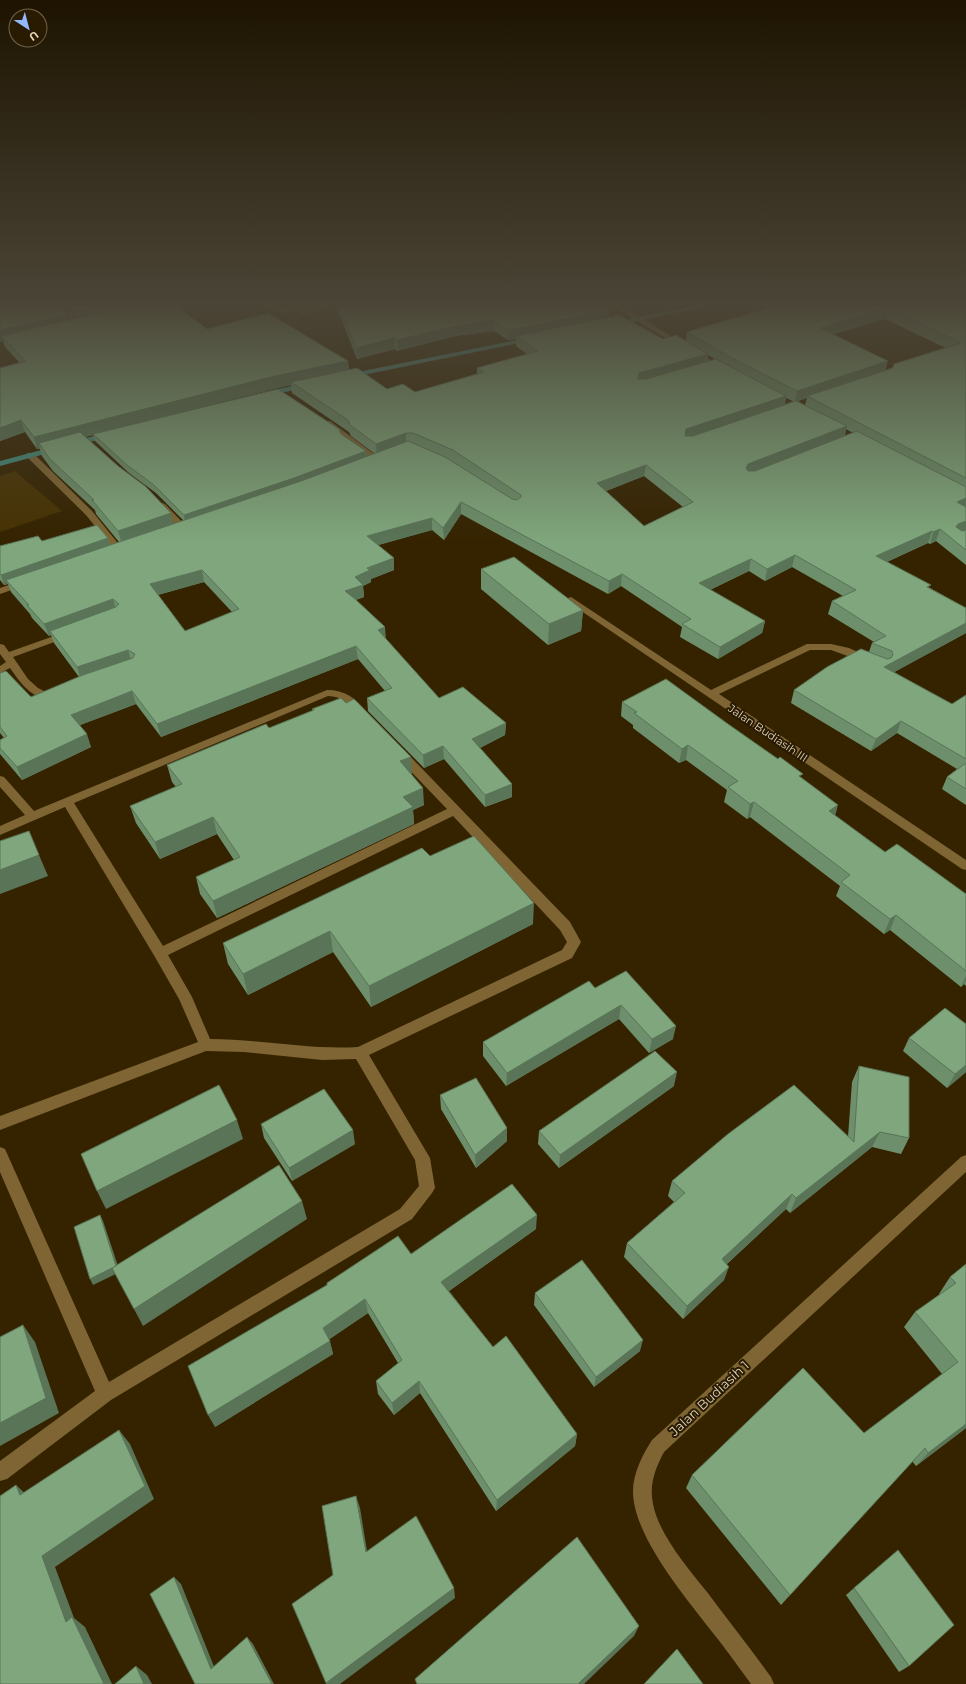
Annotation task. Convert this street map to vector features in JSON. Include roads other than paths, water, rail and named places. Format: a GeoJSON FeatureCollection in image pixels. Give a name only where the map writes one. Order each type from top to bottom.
{"type":"FeatureCollection","features":[{"type":"Feature","properties":{"kind":"main road"},"geometry":{"type":"LineString","coordinates":[[258,396],[308,385]]}},
{"type":"Feature","properties":{"kind":"main road"},"geometry":{"type":"LineString","coordinates":[[0,464],[30,455],[89,442],[114,432]]}},
{"type":"Feature","properties":{"kind":"street"},"geometry":{"type":"LineString","coordinates":[[280,391],[289,396]]}},
{"type":"Feature","properties":{"kind":"street"},"geometry":{"type":"LineString","coordinates":[[321,418],[375,460]]}},
{"type":"Feature","properties":{"kind":"street"},"geometry":{"type":"LineString","coordinates":[[30,455],[89,513],[117,549]]}},
{"type":"Feature","properties":{"kind":"street"},"geometry":{"type":"LineString","coordinates":[[157,502],[183,528]]}},
{"type":"Feature","properties":{"kind":"street"},"geometry":{"type":"LineString","coordinates":[[0,591],[29,581]]}},
{"type":"Feature","properties":{"kind":"street","name":"Jalan Budiasih III"},"geometry":{"type":"LineString","coordinates":[[571,600],[966,866]]}},
{"type":"Feature","properties":{"kind":"street"},"geometry":{"type":"LineString","coordinates":[[0,670],[10,659],[80,630]]}},
{"type":"Feature","properties":{"kind":"street"},"geometry":{"type":"LineString","coordinates":[[711,694],[807,647],[824,645],[840,648],[876,664]]}},
{"type":"Feature","properties":{"kind":"street"},"geometry":{"type":"LineString","coordinates":[[0,648],[10,659],[32,690],[46,696],[62,692]]}},
{"type":"Feature","properties":{"kind":"street"},"geometry":{"type":"LineString","coordinates":[[0,831],[67,801],[327,693],[336,693],[345,696],[367,719]]}},
{"type":"Feature","properties":{"kind":"street"},"geometry":{"type":"LineString","coordinates":[[0,1123],[206,1045],[228,1044],[338,1055],[360,1053],[567,954],[574,942],[565,926],[456,810],[389,742]]}},
{"type":"Feature","properties":{"kind":"street"},"geometry":{"type":"LineString","coordinates":[[0,780],[32,816]]}},
{"type":"Feature","properties":{"kind":"street"},"geometry":{"type":"LineString","coordinates":[[67,801],[160,953],[185,997],[206,1045]]}},
{"type":"Feature","properties":{"kind":"street"},"geometry":{"type":"LineString","coordinates":[[160,953],[456,810]]}},
{"type":"Feature","properties":{"kind":"street"},"geometry":{"type":"LineString","coordinates":[[0,1472],[105,1394],[406,1214],[427,1188],[422,1158],[360,1053]]}},
{"type":"Feature","properties":{"kind":"street"},"geometry":{"type":"LineString","coordinates":[[0,1154],[105,1394]]}},
{"type":"Feature","properties":{"kind":"street","name":"Jalan Budiasih 1"},"geometry":{"type":"LineString","coordinates":[[764,1684],[671,1560],[646,1514],[642,1492],[645,1473],[651,1457],[658,1446],[966,1162]]}}]}
